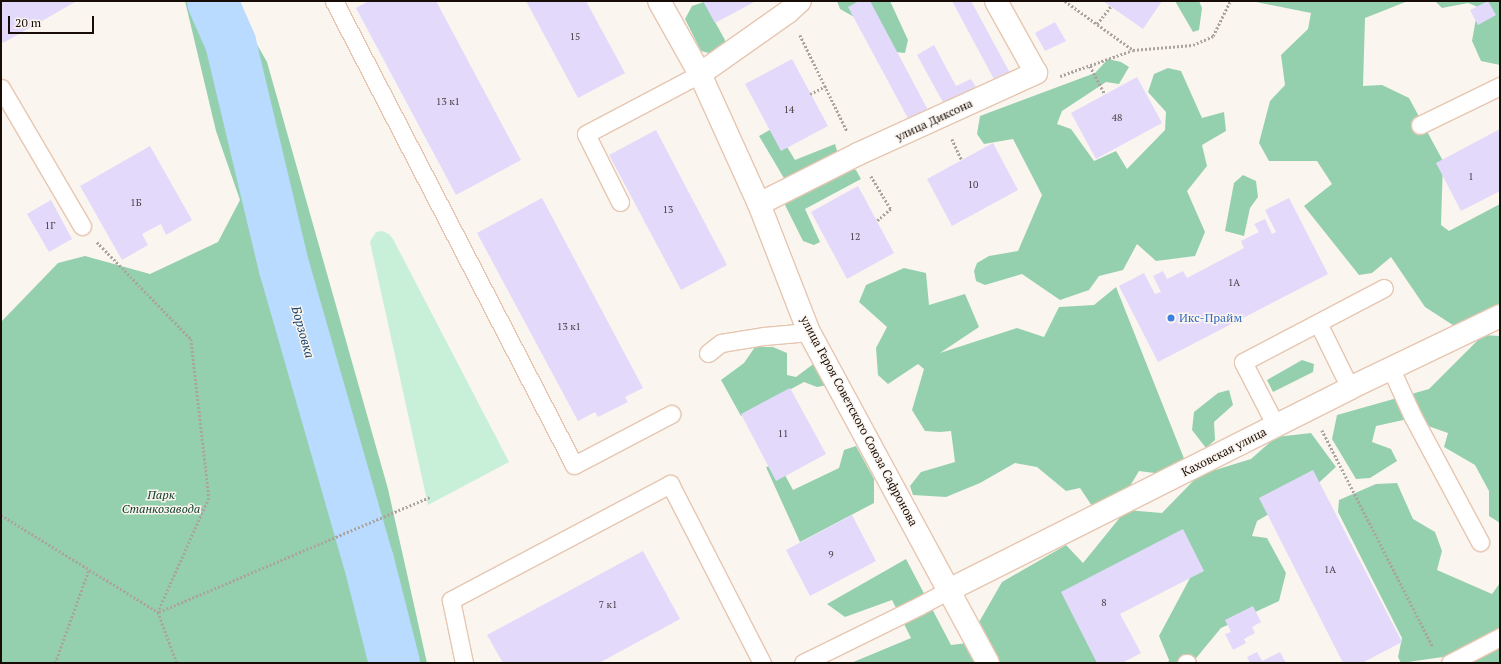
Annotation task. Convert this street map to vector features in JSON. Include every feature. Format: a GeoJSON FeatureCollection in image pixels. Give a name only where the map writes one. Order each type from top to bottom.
{"type":"FeatureCollection","features":[{"type":"Feature","properties":{"kind":"street","name":"улица Героя Советского Союза Сафронова"},"geometry":{"type":"LineString","coordinates":[[659,1],[700,74],[759,204],[809,332],[988,663]]}},
{"type":"Feature","properties":{"kind":"street"},"geometry":{"type":"LineString","coordinates":[[996,1],[1036,73]]}},
{"type":"Feature","properties":{"kind":"street"},"geometry":{"type":"LineString","coordinates":[[700,74],[794,6]]}},
{"type":"Feature","properties":{"kind":"street","name":"улица Диксона"},"geometry":{"type":"LineString","coordinates":[[759,204],[858,154],[1036,73]]}},
{"type":"Feature","properties":{"kind":"street","name":"Каховская улица"},"geometry":{"type":"LineString","coordinates":[[949,590],[1350,388],[1500,316]]}},
{"type":"Feature","properties":{"kind":"lane"},"geometry":{"type":"LineString","coordinates":[[334,1],[574,465],[671,414]]}},
{"type":"Feature","properties":{"kind":"lane"},"geometry":{"type":"LineString","coordinates":[[620,202],[586,134],[700,74]]}},
{"type":"Feature","properties":{"kind":"lane"},"geometry":{"type":"LineString","coordinates":[[1420,126],[1500,86]]}},
{"type":"Feature","properties":{"kind":"lane"},"geometry":{"type":"LineString","coordinates":[[1,88],[82,226]]}},
{"type":"Feature","properties":{"kind":"lane"},"geometry":{"type":"LineString","coordinates":[[1276,426],[1243,362],[1384,288]]}},
{"type":"Feature","properties":{"kind":"lane"},"geometry":{"type":"LineString","coordinates":[[1318,323],[1350,388]]}},
{"type":"Feature","properties":{"kind":"lane"},"geometry":{"type":"LineString","coordinates":[[708,353],[721,342],[809,332]]}},
{"type":"Feature","properties":{"kind":"lane"},"geometry":{"type":"LineString","coordinates":[[1390,369],[1480,542]]}},
{"type":"Feature","properties":{"kind":"lane"},"geometry":{"type":"LineString","coordinates":[[464,663],[451,600],[670,484],[762,663]]}},
{"type":"Feature","properties":{"kind":"lane"},"geometry":{"type":"LineString","coordinates":[[803,663],[949,590]]}},
{"type":"Feature","properties":{"kind":"lane"},"geometry":{"type":"LineString","coordinates":[[1450,663],[1500,637]]}},
{"type":"Feature","properties":{"kind":"path"},"geometry":{"type":"LineString","coordinates":[[1065,1],[1133,50]]}},
{"type":"Feature","properties":{"kind":"path"},"geometry":{"type":"LineString","coordinates":[[1036,73],[1063,76],[1133,50],[1193,45],[1213,36],[1230,1]]}},
{"type":"Feature","properties":{"kind":"path"},"geometry":{"type":"LineString","coordinates":[[794,6],[826,86],[858,154],[891,209],[877,221]]}},
{"type":"Feature","properties":{"kind":"path"},"geometry":{"type":"LineString","coordinates":[[1097,24],[1111,6]]}},
{"type":"Feature","properties":{"kind":"path"},"geometry":{"type":"LineString","coordinates":[[1090,66],[1105,94]]}},
{"type":"Feature","properties":{"kind":"path"},"geometry":{"type":"LineString","coordinates":[[810,94],[826,86]]}},
{"type":"Feature","properties":{"kind":"path"},"geometry":{"type":"LineString","coordinates":[[82,226],[191,339],[209,498],[158,612]]}},
{"type":"Feature","properties":{"kind":"path"},"geometry":{"type":"LineString","coordinates":[[1310,409],[1434,649]]}},
{"type":"Feature","properties":{"kind":"path"},"geometry":{"type":"LineString","coordinates":[[158,612],[430,497]]}},
{"type":"Feature","properties":{"kind":"path"},"geometry":{"type":"LineString","coordinates":[[1,515],[158,612],[177,663]]}},
{"type":"Feature","properties":{"kind":"path"},"geometry":{"type":"LineString","coordinates":[[54,663],[89,569]]}},
{"type":"Feature","properties":{"kind":"green space","name":"Парк Станкозавода"},"geometry":{"type":"Polygon","coordinates":[[[185,1],[232,1],[267,62],[388,489],[427,663],[1,663],[1,322],[58,263],[85,256],[150,274],[218,242],[240,200],[216,131],[185,1]]]}},
{"type":"Feature","properties":{"kind":"green space"},"geometry":{"type":"Polygon","coordinates":[[[837,1],[890,1],[908,40],[905,53],[874,50],[856,18],[840,9],[837,1]]]}},
{"type":"Feature","properties":{"kind":"green space"},"geometry":{"type":"Polygon","coordinates":[[[1175,1],[1199,1],[1202,8],[1199,30],[1193,32],[1175,1]]]}},
{"type":"Feature","properties":{"kind":"green space"},"geometry":{"type":"Polygon","coordinates":[[[1251,1],[1408,1],[1365,18],[1363,86],[1382,85],[1409,98],[1443,161],[1441,225],[1449,231],[1500,204],[1500,309],[1459,329],[1425,307],[1391,257],[1372,273],[1359,275],[1304,206],[1332,184],[1317,161],[1269,161],[1259,143],[1270,101],[1285,85],[1281,55],[1308,29],[1311,13],[1251,1]]]}},
{"type":"Feature","properties":{"kind":"green space"},"geometry":{"type":"Polygon","coordinates":[[[1435,1],[1500,1],[1500,65],[1481,61],[1472,41],[1478,7],[1468,3],[1442,8],[1435,1]]]}},
{"type":"Feature","properties":{"kind":"green space"},"geometry":{"type":"Polygon","coordinates":[[[704,2],[725,40],[724,57],[701,51],[685,19],[692,6],[704,2]]]}},
{"type":"Feature","properties":{"kind":"green space"},"geometry":{"type":"Polygon","coordinates":[[[1108,59],[1121,62],[1129,67],[1119,84],[1106,82],[1062,111],[1057,124],[1071,129],[1094,161],[1116,151],[1127,169],[1165,130],[1166,112],[1148,92],[1154,74],[1168,68],[1181,71],[1202,118],[1224,112],[1226,131],[1202,145],[1207,166],[1187,191],[1205,232],[1195,256],[1156,261],[1137,244],[1123,270],[1099,276],[1089,290],[1060,300],[1022,274],[985,285],[976,281],[974,271],[977,263],[989,256],[1018,251],[1042,195],[1013,139],[984,144],[977,134],[980,116],[1095,73],[1108,59]]]}},
{"type":"Feature","properties":{"kind":"green space"},"geometry":{"type":"Polygon","coordinates":[[[775,127],[795,160],[835,144],[838,154],[788,185],[759,136],[775,127]]]}},
{"type":"Feature","properties":{"kind":"green space"},"geometry":{"type":"Polygon","coordinates":[[[845,166],[856,170],[861,179],[805,209],[820,242],[814,245],[803,241],[785,205],[791,194],[845,166]]]}},
{"type":"Feature","properties":{"kind":"green space"},"geometry":{"type":"Polygon","coordinates":[[[1243,175],[1256,181],[1258,197],[1250,208],[1244,236],[1225,231],[1234,183],[1243,175]]]}},
{"type":"Feature","properties":{"kind":"green space"},"geometry":{"type":"Polygon","coordinates":[[[382,231],[389,234],[393,239],[509,462],[428,505],[370,242],[376,232],[382,231]]]}},
{"type":"Feature","properties":{"kind":"green space"},"geometry":{"type":"Polygon","coordinates":[[[904,268],[926,273],[929,305],[965,294],[979,327],[940,353],[1017,328],[1044,337],[1059,307],[1094,305],[1116,287],[1185,461],[1170,475],[1139,471],[1121,501],[1092,506],[1080,488],[1066,491],[1037,467],[1015,463],[980,483],[946,497],[913,495],[910,486],[921,472],[955,462],[951,431],[925,431],[912,410],[924,369],[918,364],[888,384],[878,375],[876,348],[887,327],[859,302],[866,285],[904,268]]]}},
{"type":"Feature","properties":{"kind":"green space"},"geometry":{"type":"Polygon","coordinates":[[[1483,335],[1500,336],[1500,523],[1489,516],[1489,491],[1475,465],[1444,447],[1448,433],[1408,419],[1376,426],[1372,442],[1391,449],[1397,461],[1370,478],[1356,479],[1332,439],[1337,415],[1429,389],[1483,335]]]}},
{"type":"Feature","properties":{"kind":"green space"},"geometry":{"type":"Polygon","coordinates":[[[755,347],[773,347],[787,353],[787,375],[796,377],[816,362],[828,385],[817,387],[804,382],[741,416],[721,380],[744,363],[755,347]]]}},
{"type":"Feature","properties":{"kind":"green space"},"geometry":{"type":"Polygon","coordinates":[[[1302,360],[1314,364],[1313,372],[1273,392],[1267,380],[1302,360]]]}},
{"type":"Feature","properties":{"kind":"green space"},"geometry":{"type":"Polygon","coordinates":[[[1229,390],[1233,405],[1214,422],[1215,440],[1206,448],[1192,430],[1194,412],[1218,393],[1229,390]]]}},
{"type":"Feature","properties":{"kind":"green space"},"geometry":{"type":"Polygon","coordinates":[[[1311,433],[1336,467],[1313,488],[1257,521],[1252,536],[1267,538],[1286,573],[1279,601],[1221,628],[1192,663],[1168,663],[1169,660],[1159,636],[1190,578],[1074,603],[1108,663],[851,663],[911,638],[892,600],[845,617],[827,604],[906,559],[951,645],[967,643],[1002,582],[1066,545],[1083,563],[1126,510],[1162,513],[1199,475],[1251,459],[1276,437],[1311,433]]]}},
{"type":"Feature","properties":{"kind":"green space"},"geometry":{"type":"Polygon","coordinates":[[[856,446],[874,479],[874,503],[800,542],[766,467],[779,464],[793,490],[839,468],[844,450],[856,446]]]}},
{"type":"Feature","properties":{"kind":"green space"},"geometry":{"type":"Polygon","coordinates":[[[1397,483],[1413,519],[1435,532],[1442,551],[1437,570],[1492,594],[1500,583],[1500,663],[1461,663],[1457,655],[1401,663],[1398,657],[1402,638],[1338,512],[1339,500],[1376,484],[1397,483]]]}},
{"type":"Feature","properties":{"kind":"building"},"geometry":{"type":"Polygon","coordinates":[[[1,1],[77,1],[3,43],[1,39],[1,1]]]}},
{"type":"Feature","properties":{"kind":"building"},"geometry":{"type":"Polygon","coordinates":[[[369,1],[436,1],[521,160],[456,195],[356,8],[369,1]]]}},
{"type":"Feature","properties":{"kind":"building"},"geometry":{"type":"Polygon","coordinates":[[[526,1],[586,1],[625,73],[578,98],[526,1]]]}},
{"type":"Feature","properties":{"kind":"building"},"geometry":{"type":"Polygon","coordinates":[[[703,1],[756,1],[715,23],[703,1]]]}},
{"type":"Feature","properties":{"kind":"building"},"geometry":{"type":"Polygon","coordinates":[[[859,1],[870,1],[929,112],[910,122],[848,7],[859,1]]]}},
{"type":"Feature","properties":{"kind":"building"},"geometry":{"type":"Polygon","coordinates":[[[952,1],[971,1],[1010,73],[995,81],[952,1]]]}},
{"type":"Feature","properties":{"kind":"building"},"geometry":{"type":"Polygon","coordinates":[[[1103,1],[1162,1],[1143,29],[1103,1]]]}},
{"type":"Feature","properties":{"kind":"building"},"geometry":{"type":"Polygon","coordinates":[[[1488,1],[1496,15],[1478,25],[1470,10],[1488,1]]]}},
{"type":"Feature","properties":{"kind":"building"},"geometry":{"type":"Polygon","coordinates":[[[1055,22],[1066,41],[1045,51],[1035,33],[1055,22]]]}},
{"type":"Feature","properties":{"kind":"building"},"geometry":{"type":"Polygon","coordinates":[[[934,45],[956,86],[971,79],[977,89],[945,106],[917,55],[934,45]]]}},
{"type":"Feature","properties":{"kind":"building"},"geometry":{"type":"Polygon","coordinates":[[[792,59],[828,126],[781,151],[745,84],[792,59]]]}},
{"type":"Feature","properties":{"kind":"building"},"geometry":{"type":"Polygon","coordinates":[[[1137,77],[1162,123],[1096,159],[1071,113],[1137,77]]]}},
{"type":"Feature","properties":{"kind":"building"},"geometry":{"type":"Polygon","coordinates":[[[1500,129],[1500,191],[1461,211],[1436,163],[1500,129]]]}},
{"type":"Feature","properties":{"kind":"building"},"geometry":{"type":"Polygon","coordinates":[[[656,130],[727,265],[681,290],[609,155],[656,130]]]}},
{"type":"Feature","properties":{"kind":"building"},"geometry":{"type":"Polygon","coordinates":[[[993,143],[1018,190],[952,226],[927,179],[993,143]]]}},
{"type":"Feature","properties":{"kind":"building"},"geometry":{"type":"Polygon","coordinates":[[[150,146],[192,220],[166,235],[161,224],[142,234],[148,245],[122,260],[80,186],[150,146]]]}},
{"type":"Feature","properties":{"kind":"building"},"geometry":{"type":"Polygon","coordinates":[[[858,186],[894,253],[847,279],[811,212],[858,186]]]}},
{"type":"Feature","properties":{"kind":"building"},"geometry":{"type":"Polygon","coordinates":[[[542,198],[643,388],[625,397],[628,402],[598,417],[595,412],[578,421],[477,233],[542,198]]]}},
{"type":"Feature","properties":{"kind":"building"},"geometry":{"type":"Polygon","coordinates":[[[1289,198],[1328,274],[1158,362],[1119,286],[1144,273],[1155,294],[1161,292],[1153,276],[1163,271],[1167,279],[1183,271],[1187,278],[1244,248],[1241,241],[1259,232],[1254,224],[1265,219],[1272,234],[1276,232],[1265,210],[1289,198]]]}},
{"type":"Feature","properties":{"kind":"building"},"geometry":{"type":"Polygon","coordinates":[[[51,200],[72,239],[49,252],[27,214],[51,200]]]}},
{"type":"Feature","properties":{"kind":"building"},"geometry":{"type":"Polygon","coordinates":[[[790,388],[826,454],[776,481],[741,414],[790,388]]]}},
{"type":"Feature","properties":{"kind":"building"},"geometry":{"type":"Polygon","coordinates":[[[1313,470],[1402,642],[1362,663],[1343,663],[1259,498],[1313,470]]]}},
{"type":"Feature","properties":{"kind":"building"},"geometry":{"type":"Polygon","coordinates":[[[852,515],[876,561],[810,596],[786,550],[852,515]]]}},
{"type":"Feature","properties":{"kind":"building"},"geometry":{"type":"Polygon","coordinates":[[[1183,529],[1204,571],[1120,614],[1141,653],[1122,663],[1097,663],[1061,592],[1183,529]]]}},
{"type":"Feature","properties":{"kind":"building"},"geometry":{"type":"Polygon","coordinates":[[[643,551],[680,619],[599,663],[503,663],[487,635],[643,551]]]}},
{"type":"Feature","properties":{"kind":"building"},"geometry":{"type":"Polygon","coordinates":[[[1253,606],[1261,622],[1252,627],[1255,633],[1244,639],[1246,643],[1233,650],[1225,634],[1231,632],[1225,620],[1253,606]]]}},
{"type":"Feature","properties":{"kind":"building"},"geometry":{"type":"Polygon","coordinates":[[[1257,652],[1262,661],[1280,652],[1286,663],[1250,663],[1247,657],[1257,652]]]}},
{"type":"Feature","properties":{"kind":"waterway","name":"Борзовка"},"geometry":{"type":"LineString","coordinates":[[212,1],[230,42],[284,268],[368,560],[394,663]]}},
{"type":"Feature","properties":{"kind":"place","name":"Икс-Прайм"},"geometry":{"type":"Point","coordinates":[1171,318]}}]}
